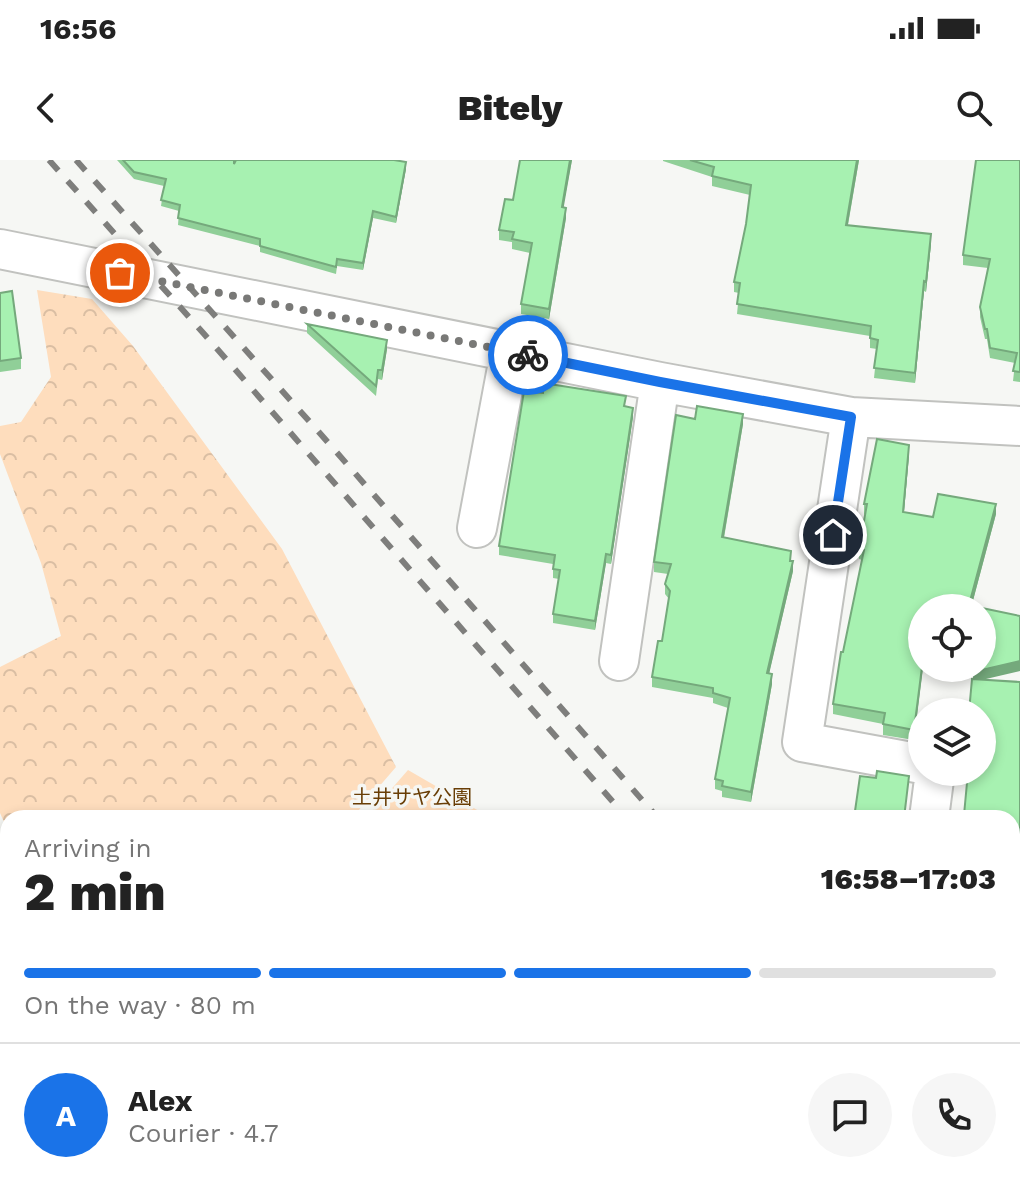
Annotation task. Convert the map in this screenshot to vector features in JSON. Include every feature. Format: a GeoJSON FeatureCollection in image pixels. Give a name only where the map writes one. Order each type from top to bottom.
{"type":"FeatureCollection","features":[{"type":"Feature","properties":{"kind":"street"},"geometry":{"type":"LineString","coordinates":[[0,249],[660,382],[851,417],[1020,426]]}},
{"type":"Feature","properties":{"kind":"street"},"geometry":{"type":"LineString","coordinates":[[477,528],[510,352]]}},
{"type":"Feature","properties":{"kind":"street"},"geometry":{"type":"LineString","coordinates":[[619,661],[660,382]]}},
{"type":"Feature","properties":{"kind":"street"},"geometry":{"type":"LineString","coordinates":[[851,417],[802,742],[908,761]]}},
{"type":"Feature","properties":{"kind":"street"},"geometry":{"type":"LineString","coordinates":[[930,810],[933,786]]}},
{"type":"Feature","properties":{"kind":"green space"},"geometry":{"type":"Polygon","coordinates":[[[37,290],[92,299],[133,346],[282,549],[396,767],[359,810],[0,810],[0,667],[61,636],[41,563],[0,454],[0,426],[21,422],[51,377],[37,290]]]}},
{"type":"Feature","properties":{"kind":"green space","name":"土井サヤ公園"},"geometry":{"type":"Polygon","coordinates":[[[408,770],[477,810],[373,810],[408,770]]]}},
{"type":"Feature","properties":{"kind":"building"},"geometry":{"type":"Polygon","coordinates":[[[123,160],[234,160],[234,164],[236,160],[406,162],[396,217],[373,211],[363,263],[337,259],[336,267],[260,246],[260,239],[178,218],[180,205],[161,200],[166,179],[134,172],[123,160]]]}},
{"type":"Feature","properties":{"kind":"building"},"geometry":{"type":"Polygon","coordinates":[[[520,160],[570,160],[562,207],[566,208],[549,309],[521,304],[532,243],[512,239],[514,232],[499,230],[505,199],[513,200],[520,160]]]}},
{"type":"Feature","properties":{"kind":"building"},"geometry":{"type":"Polygon","coordinates":[[[690,160],[857,160],[846,225],[931,234],[915,373],[874,368],[878,340],[870,338],[871,326],[737,304],[740,283],[734,282],[751,185],[712,176],[714,167],[690,160]]]}},
{"type":"Feature","properties":{"kind":"building"},"geometry":{"type":"Polygon","coordinates":[[[976,160],[1020,160],[1020,372],[1013,371],[1017,353],[990,348],[980,307],[990,259],[963,255],[976,160]]]}},
{"type":"Feature","properties":{"kind":"building"},"geometry":{"type":"Polygon","coordinates":[[[12,291],[21,358],[0,361],[0,293],[12,291]]]}},
{"type":"Feature","properties":{"kind":"building"},"geometry":{"type":"Polygon","coordinates":[[[307,324],[387,340],[376,386],[307,324]]]}},
{"type":"Feature","properties":{"kind":"building"},"geometry":{"type":"Polygon","coordinates":[[[543,383],[626,396],[624,406],[633,408],[611,555],[606,554],[595,621],[553,614],[560,570],[553,569],[555,555],[499,546],[524,391],[543,393],[543,383]]]}},
{"type":"Feature","properties":{"kind":"building"},"geometry":{"type":"Polygon","coordinates":[[[697,406],[743,414],[722,537],[791,551],[790,561],[793,561],[767,673],[772,674],[751,792],[722,786],[723,781],[715,779],[730,698],[713,693],[713,688],[652,677],[658,641],[662,641],[670,591],[665,584],[671,564],[654,562],[676,415],[695,419],[697,406]]]}},
{"type":"Feature","properties":{"kind":"building"},"geometry":{"type":"Polygon","coordinates":[[[877,439],[909,445],[903,512],[933,517],[938,494],[996,504],[972,594],[908,594],[908,682],[920,682],[918,698],[908,698],[908,729],[883,724],[885,713],[833,704],[841,652],[864,550],[859,549],[867,504],[864,504],[877,439]]]}},
{"type":"Feature","properties":{"kind":"building"},"geometry":{"type":"Polygon","coordinates":[[[996,611],[1020,616],[1020,661],[996,667],[996,611]]]}},
{"type":"Feature","properties":{"kind":"building"},"geometry":{"type":"Polygon","coordinates":[[[972,682],[1020,682],[1020,810],[964,810],[967,786],[996,786],[996,698],[970,698],[972,682]]]}},
{"type":"Feature","properties":{"kind":"building"},"geometry":{"type":"Polygon","coordinates":[[[877,771],[908,776],[905,810],[855,810],[860,776],[876,778],[877,771]]]}},
{"type":"Feature","properties":{"kind":"railway"},"geometry":{"type":"LineString","coordinates":[[49,160],[620,810]]}},
{"type":"Feature","properties":{"kind":"railway"},"geometry":{"type":"LineString","coordinates":[[76,160],[651,810]]}},
{"type":"Feature","properties":{"kind":"way so far"},"geometry":{"type":"LineString","coordinates":[[120,273],[528,355]]}},
{"type":"Feature","properties":{"kind":"route"},"geometry":{"type":"LineString","coordinates":[[528,355],[851,417],[833,535]]}}]}
